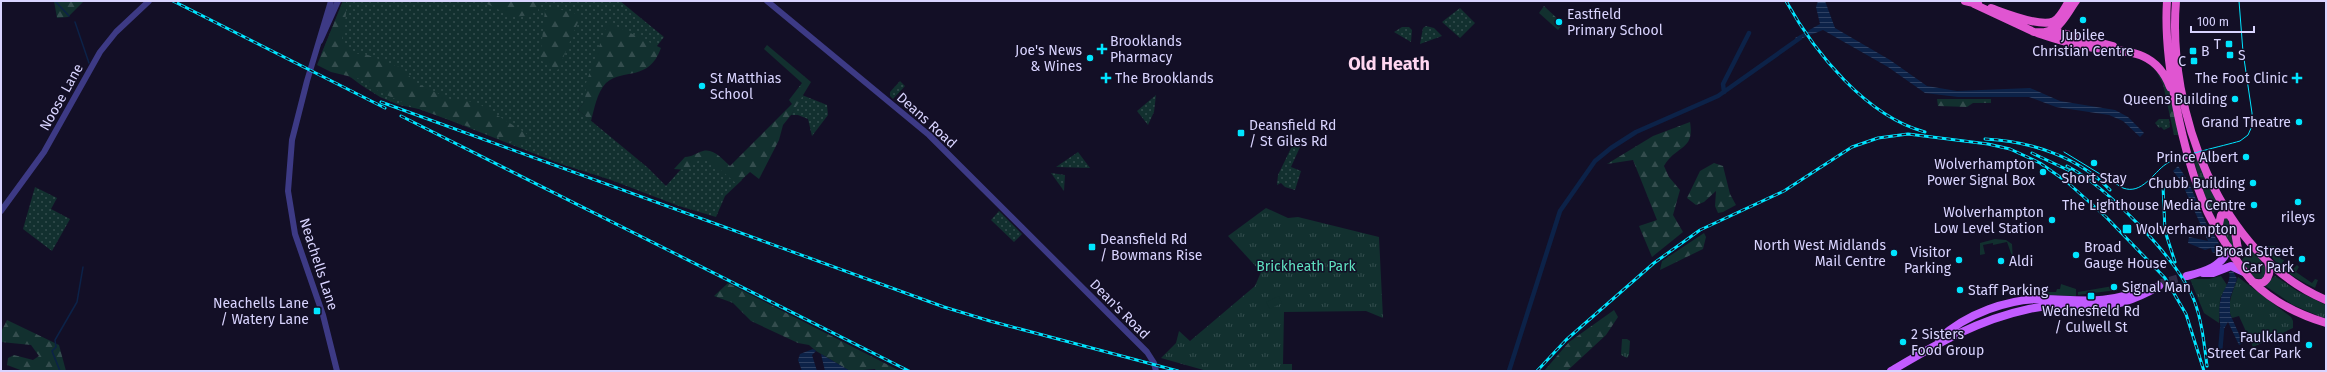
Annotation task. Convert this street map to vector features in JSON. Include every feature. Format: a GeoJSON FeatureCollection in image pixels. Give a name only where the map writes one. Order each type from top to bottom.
{"type":"FeatureCollection","features":[{"type":"Feature","properties":{"kind":"highway"},"geometry":{"type":"LineString","coordinates":[[1965,1],[2035,22],[2053,22]]}},
{"type":"Feature","properties":{"kind":"highway"},"geometry":{"type":"LineString","coordinates":[[2069,1],[2053,22],[2054,31],[2060,36],[2088,47]]}},
{"type":"Feature","properties":{"kind":"highway"},"geometry":{"type":"LineString","coordinates":[[2034,32],[2044,33],[2054,31],[2076,1]]}},
{"type":"Feature","properties":{"kind":"highway"},"geometry":{"type":"LineString","coordinates":[[2167,1],[2168,38],[2177,109]]}},
{"type":"Feature","properties":{"kind":"highway"},"geometry":{"type":"LineString","coordinates":[[2176,1],[2176,48],[2184,103],[2190,126],[2207,172],[2231,216],[2265,259],[2290,281],[2326,300]]}},
{"type":"Feature","properties":{"kind":"highway"},"geometry":{"type":"LineString","coordinates":[[1974,4],[2034,32],[2058,40],[2088,47],[2138,54],[2155,63],[2165,75],[2177,109],[2199,191],[2218,229],[2235,258],[2252,281],[2287,307],[2326,323]]}},
{"type":"Feature","properties":{"kind":"highway"},"geometry":{"type":"LineString","coordinates":[[2015,17],[2025,23],[2116,46],[2119,51]]}},
{"type":"Feature","properties":{"kind":"highway"},"geometry":{"type":"LineString","coordinates":[[2218,229],[2217,223],[2221,215],[2231,216]]}},
{"type":"Feature","properties":{"kind":"highway"},"geometry":{"type":"LineString","coordinates":[[2231,216],[2238,250],[2235,258]]}},
{"type":"Feature","properties":{"kind":"highway"},"geometry":{"type":"LineString","coordinates":[[2252,281],[2260,283],[2268,278],[2271,272],[2265,259]]}},
{"type":"Feature","properties":{"kind":"main road"},"geometry":{"type":"LineString","coordinates":[[2200,273],[2221,262],[2226,256],[2228,247]]}},
{"type":"Feature","properties":{"kind":"main road"},"geometry":{"type":"LineString","coordinates":[[2222,269],[2235,258]]}},
{"type":"Feature","properties":{"kind":"main road"},"geometry":{"type":"LineString","coordinates":[[2187,276],[2200,273],[2213,273],[2222,269],[2234,267],[2246,274]]}},
{"type":"Feature","properties":{"kind":"main road"},"geometry":{"type":"LineString","coordinates":[[1930,346],[1944,334],[1986,313],[2031,300],[2081,302],[2106,301],[2158,285],[2137,298],[2119,304],[2081,308],[2037,304],[1986,313],[1979,323]]}},
{"type":"Feature","properties":{"kind":"main road"},"geometry":{"type":"LineString","coordinates":[[1891,371],[1930,346],[1979,323],[2047,306]]}},
{"type":"Feature","properties":{"kind":"street","name":"Noose Lane"},"geometry":{"type":"LineString","coordinates":[[1,212],[44,152],[100,52],[116,32],[149,1]]}},
{"type":"Feature","properties":{"kind":"street","name":"Neachells Lane"},"geometry":{"type":"LineString","coordinates":[[327,20],[330,1]]}},
{"type":"Feature","properties":{"kind":"street","name":"Neachells Lane"},"geometry":{"type":"LineString","coordinates":[[337,371],[323,314],[295,234],[288,200],[290,153],[313,57],[327,20],[338,1]]}},
{"type":"Feature","properties":{"kind":"street","name":"Deans Road"},"geometry":{"type":"LineString","coordinates":[[768,1],[929,136],[1062,267]]}},
{"type":"Feature","properties":{"kind":"street","name":"Dean's Road"},"geometry":{"type":"LineString","coordinates":[[1062,267],[1147,352],[1154,362],[1156,371]]}},
{"type":"Feature","properties":{"kind":"green space"},"geometry":{"type":"Polygon","coordinates":[[[54,1],[83,2],[68,17],[57,18],[54,1]]]}},
{"type":"Feature","properties":{"kind":"green space"},"geometry":{"type":"Polygon","coordinates":[[[343,1],[620,1],[664,37],[642,65],[617,62],[578,110],[647,167],[666,186],[692,157],[712,156],[742,180],[725,196],[716,217],[679,206],[611,180],[561,164],[449,120],[419,109],[399,105],[380,97],[361,85],[321,55],[343,1]]]}},
{"type":"Feature","properties":{"kind":"green space"},"geometry":{"type":"Polygon","coordinates":[[[343,1],[346,1],[346,17],[342,44],[352,53],[368,55],[404,69],[414,82],[452,100],[476,102],[527,134],[525,144],[514,143],[408,105],[378,91],[360,79],[331,72],[317,65],[343,1]]]}},
{"type":"Feature","properties":{"kind":"green space"},"geometry":{"type":"Polygon","coordinates":[[[478,1],[540,2],[538,11],[528,15],[513,16],[478,1]]]}},
{"type":"Feature","properties":{"kind":"green space"},"geometry":{"type":"Polygon","coordinates":[[[1544,6],[1563,24],[1558,30],[1539,13],[1544,6]]]}},
{"type":"Feature","properties":{"kind":"green space"},"geometry":{"type":"Polygon","coordinates":[[[551,7],[581,15],[558,70],[540,60],[545,10],[551,7]]]}},
{"type":"Feature","properties":{"kind":"green space"},"geometry":{"type":"Polygon","coordinates":[[[1460,8],[1475,23],[1460,38],[1442,22],[1460,8]]]}},
{"type":"Feature","properties":{"kind":"green space"},"geometry":{"type":"Polygon","coordinates":[[[608,22],[661,48],[656,59],[650,66],[635,73],[620,76],[606,83],[598,96],[591,121],[578,110],[585,101],[586,83],[608,22]]]}},
{"type":"Feature","properties":{"kind":"green space"},"geometry":{"type":"Polygon","coordinates":[[[1426,26],[1434,28],[1442,36],[1420,44],[1423,28],[1426,26]]]}},
{"type":"Feature","properties":{"kind":"green space"},"geometry":{"type":"Polygon","coordinates":[[[1402,27],[1409,27],[1412,30],[1411,42],[1394,32],[1402,27]]]}},
{"type":"Feature","properties":{"kind":"green space"},"geometry":{"type":"Polygon","coordinates":[[[767,45],[811,82],[791,115],[783,125],[779,140],[759,179],[750,172],[737,184],[709,160],[699,160],[687,170],[674,169],[685,157],[703,151],[711,151],[715,153],[730,166],[792,104],[789,100],[802,83],[764,49],[767,45]]]}},
{"type":"Feature","properties":{"kind":"green space"},"geometry":{"type":"Polygon","coordinates":[[[2152,63],[2168,85],[2179,135],[2174,135],[2163,84],[2152,63]]]}},
{"type":"Feature","properties":{"kind":"green space"},"geometry":{"type":"Polygon","coordinates":[[[900,81],[905,86],[893,99],[890,96],[890,92],[900,81]]]}},
{"type":"Feature","properties":{"kind":"green space"},"geometry":{"type":"Polygon","coordinates":[[[802,95],[827,105],[828,115],[812,136],[808,119],[798,115],[791,115],[802,95]]]}},
{"type":"Feature","properties":{"kind":"green space"},"geometry":{"type":"Polygon","coordinates":[[[1156,95],[1154,112],[1148,125],[1137,111],[1156,95]]]}},
{"type":"Feature","properties":{"kind":"green space"},"geometry":{"type":"Polygon","coordinates":[[[1937,99],[1991,99],[1991,103],[1973,103],[1967,107],[1938,106],[1937,99]]]}},
{"type":"Feature","properties":{"kind":"green space"},"geometry":{"type":"Polygon","coordinates":[[[2159,119],[2169,119],[2170,127],[2164,130],[2161,127],[2159,128],[2155,123],[2159,119]]]}},
{"type":"Feature","properties":{"kind":"green space"},"geometry":{"type":"Polygon","coordinates":[[[1690,122],[1690,138],[1687,143],[1669,159],[1664,166],[1669,177],[1680,190],[1673,215],[1683,232],[1652,257],[1639,226],[1657,220],[1633,160],[1607,164],[1653,136],[1690,122]]]}},
{"type":"Feature","properties":{"kind":"green space"},"geometry":{"type":"Polygon","coordinates":[[[1293,144],[1300,147],[1291,167],[1301,171],[1295,190],[1285,187],[1281,183],[1277,185],[1278,175],[1293,144]]]}},
{"type":"Feature","properties":{"kind":"green space"},"geometry":{"type":"Polygon","coordinates":[[[1078,152],[1090,168],[1056,167],[1078,152]]]}},
{"type":"Feature","properties":{"kind":"green space"},"geometry":{"type":"Polygon","coordinates":[[[2197,156],[2220,205],[2214,212],[2210,211],[2193,158],[2197,156]]]}},
{"type":"Feature","properties":{"kind":"green space"},"geometry":{"type":"Polygon","coordinates":[[[1714,163],[1723,166],[1730,194],[1736,205],[1718,213],[1715,206],[1716,191],[1704,202],[1696,205],[1687,198],[1700,171],[1714,163]]]}},
{"type":"Feature","properties":{"kind":"green space"},"geometry":{"type":"Polygon","coordinates":[[[1051,173],[1065,175],[1064,191],[1051,173]]]}},
{"type":"Feature","properties":{"kind":"green space"},"geometry":{"type":"Polygon","coordinates":[[[35,187],[57,198],[51,209],[70,219],[52,251],[23,229],[35,187]]]}},
{"type":"Feature","properties":{"kind":"green space","name":"Brickheath Park"},"geometry":{"type":"Polygon","coordinates":[[[1266,208],[1288,218],[1298,217],[1379,237],[1383,318],[1366,311],[1284,312],[1283,364],[1292,364],[1292,371],[1207,371],[1161,358],[1176,343],[1179,331],[1190,341],[1255,286],[1261,272],[1228,236],[1266,208]]]}},
{"type":"Feature","properties":{"kind":"green space"},"geometry":{"type":"Polygon","coordinates":[[[999,211],[1022,234],[1014,242],[991,220],[999,211]]]}},
{"type":"Feature","properties":{"kind":"green space"},"geometry":{"type":"Polygon","coordinates":[[[2224,217],[2227,218],[2237,248],[2232,251],[2220,227],[2224,217]]]}},
{"type":"Feature","properties":{"kind":"green space"},"geometry":{"type":"Polygon","coordinates":[[[1704,233],[1706,237],[1703,249],[1660,270],[1662,261],[1704,233]]]}},
{"type":"Feature","properties":{"kind":"green space"},"geometry":{"type":"Polygon","coordinates":[[[1995,239],[2006,240],[2012,244],[2013,259],[2007,242],[1993,245],[1993,243],[1983,245],[1985,254],[1980,255],[1980,243],[1995,239]]]}},
{"type":"Feature","properties":{"kind":"green space"},"geometry":{"type":"Polygon","coordinates":[[[2267,246],[2275,246],[2281,259],[2284,260],[2282,264],[2291,271],[2297,265],[2299,267],[2296,272],[2312,283],[2315,279],[2318,280],[2315,288],[2285,271],[2269,253],[2267,246]]]}},
{"type":"Feature","properties":{"kind":"green space"},"geometry":{"type":"Polygon","coordinates":[[[2252,249],[2267,269],[2262,279],[2255,278],[2241,261],[2252,249]]]}},
{"type":"Feature","properties":{"kind":"green space"},"geometry":{"type":"Polygon","coordinates":[[[2221,276],[2227,285],[2220,299],[2219,323],[2204,313],[2190,279],[2209,279],[2221,276]]]}},
{"type":"Feature","properties":{"kind":"green space"},"geometry":{"type":"Polygon","coordinates":[[[2275,276],[2297,291],[2326,305],[2326,319],[2293,305],[2264,285],[2275,276]]]}},
{"type":"Feature","properties":{"kind":"green space"},"geometry":{"type":"Polygon","coordinates":[[[2238,277],[2291,317],[2293,321],[2293,328],[2253,347],[2239,316],[2232,318],[2230,313],[2229,308],[2231,298],[2238,277]]]}},
{"type":"Feature","properties":{"kind":"green space"},"geometry":{"type":"Polygon","coordinates":[[[728,283],[900,371],[876,371],[875,369],[850,371],[816,351],[809,345],[798,343],[751,321],[733,303],[714,296],[728,283]]]}},
{"type":"Feature","properties":{"kind":"green space"},"geometry":{"type":"Polygon","coordinates":[[[2061,284],[2076,289],[2076,296],[2040,295],[2047,292],[2056,292],[2057,289],[2060,289],[2061,284]]]}},
{"type":"Feature","properties":{"kind":"green space"},"geometry":{"type":"Polygon","coordinates":[[[2113,286],[2117,290],[2078,295],[2078,292],[2113,286]]]}},
{"type":"Feature","properties":{"kind":"green space"},"geometry":{"type":"Polygon","coordinates":[[[1279,296],[1282,303],[1270,309],[1266,302],[1279,296]]]}},
{"type":"Feature","properties":{"kind":"green space"},"geometry":{"type":"Polygon","coordinates":[[[1614,310],[1618,317],[1606,335],[1567,371],[1544,371],[1569,342],[1614,310]]]}},
{"type":"Feature","properties":{"kind":"green space"},"geometry":{"type":"Polygon","coordinates":[[[7,320],[59,345],[66,371],[23,371],[7,365],[8,358],[14,355],[33,360],[39,356],[31,345],[1,342],[1,332],[7,320]]]}},
{"type":"Feature","properties":{"kind":"green space"},"geometry":{"type":"Polygon","coordinates":[[[1622,339],[1627,339],[1630,341],[1629,355],[1627,358],[1621,355],[1622,339]]]}},
{"type":"Feature","properties":{"kind":"water"},"geometry":{"type":"Polygon","coordinates":[[[1818,1],[1825,1],[1835,28],[1890,60],[1927,86],[1957,91],[2030,88],[2060,101],[2115,110],[2128,117],[2144,133],[2140,137],[2123,121],[2109,115],[2056,107],[2029,97],[1958,97],[1925,93],[1888,67],[1823,30],[1795,41],[1795,38],[1820,24],[1816,7],[1818,1]]]}},
{"type":"Feature","properties":{"kind":"water"},"geometry":{"type":"Polygon","coordinates":[[[2178,166],[2191,188],[2208,227],[2221,248],[2220,255],[2212,252],[2211,248],[2205,250],[2188,243],[2189,237],[2208,241],[2181,181],[2173,171],[2178,166]]]}},
{"type":"Feature","properties":{"kind":"water"},"geometry":{"type":"Polygon","coordinates":[[[2233,271],[2237,279],[2230,298],[2230,314],[2243,343],[2239,345],[2228,322],[2221,334],[2221,298],[2229,279],[2229,272],[2233,271]]]}},
{"type":"Feature","properties":{"kind":"water"},"geometry":{"type":"Polygon","coordinates":[[[813,349],[816,351],[812,355],[817,371],[802,371],[798,360],[800,354],[813,349]]]}},
{"type":"Feature","properties":{"kind":"water"},"geometry":{"type":"Polygon","coordinates":[[[821,354],[850,371],[825,371],[821,354]]]}},
{"type":"Feature","properties":{"kind":"waterway"},"geometry":{"type":"LineString","coordinates":[[55,1],[69,16]]}},
{"type":"Feature","properties":{"kind":"waterway"},"geometry":{"type":"LineString","coordinates":[[75,22],[89,63]]}},
{"type":"Feature","properties":{"kind":"waterway"},"geometry":{"type":"LineString","coordinates":[[1724,92],[1723,84],[1749,33]]}},
{"type":"Feature","properties":{"kind":"waterway"},"geometry":{"type":"LineString","coordinates":[[1509,371],[1560,211],[1595,161],[1611,148],[1636,132],[1718,96],[1800,38]]}},
{"type":"Feature","properties":{"kind":"waterway"},"geometry":{"type":"LineString","coordinates":[[60,371],[52,351],[56,347],[55,340],[77,302],[83,267]]}},
{"type":"Feature","properties":{"kind":"waterway"},"geometry":{"type":"LineString","coordinates":[[2220,353],[2222,329]]}},
{"type":"Feature","properties":{"kind":"tunnel"},"geometry":{"type":"LineString","coordinates":[[2158,284],[2187,276]]}},
{"type":"Feature","properties":{"kind":"tram line"},"geometry":{"type":"LineString","coordinates":[[2064,152],[2123,188],[2130,189],[2142,186],[2166,164],[2191,154],[2240,141],[2248,135],[2252,126],[2252,113],[2243,52],[2239,1]]}},
{"type":"Feature","properties":{"kind":"railway"},"geometry":{"type":"LineString","coordinates":[[173,1],[385,108]]}},
{"type":"Feature","properties":{"kind":"railway"},"geometry":{"type":"LineString","coordinates":[[1786,1],[1812,41],[1844,80],[1882,112],[1903,124],[1925,132]]}},
{"type":"Feature","properties":{"kind":"railway"},"geometry":{"type":"LineString","coordinates":[[381,102],[944,307],[990,321],[1178,371]]}},
{"type":"Feature","properties":{"kind":"railway"},"geometry":{"type":"LineString","coordinates":[[401,116],[909,371]]}},
{"type":"Feature","properties":{"kind":"railway"},"geometry":{"type":"LineString","coordinates":[[1537,371],[1566,340],[1654,263],[1700,230],[1784,191],[1852,147],[1878,138],[1908,134],[1988,144],[2010,149],[2040,163],[2067,182],[2106,217],[2165,278],[2186,314],[2204,371]]}},
{"type":"Feature","properties":{"kind":"railway"},"geometry":{"type":"LineString","coordinates":[[1985,139],[2019,143],[2053,153],[2084,168],[2098,178],[2110,190]]}},
{"type":"Feature","properties":{"kind":"railway"},"geometry":{"type":"LineString","coordinates":[[2032,153],[2070,171]]}},
{"type":"Feature","properties":{"kind":"railway"},"geometry":{"type":"LineString","coordinates":[[2067,166],[2083,176],[2120,207],[2139,225],[2173,264],[2185,283],[2197,308],[2207,366]]}},
{"type":"Feature","properties":{"kind":"railway"},"geometry":{"type":"LineString","coordinates":[[2163,186],[2165,231],[2175,262]]}},
{"type":"Feature","properties":{"kind":"place","name":"Jubilee Christian Centre"},"geometry":{"type":"Point","coordinates":[2083,20]}},
{"type":"Feature","properties":{"kind":"place","name":"Eastfield Primary School"},"geometry":{"type":"Point","coordinates":[1559,22]}},
{"type":"Feature","properties":{"kind":"place","name":"T"},"geometry":{"type":"Point","coordinates":[2229,44]}},
{"type":"Feature","properties":{"kind":"place","name":"Brooklands Pharmacy"},"geometry":{"type":"Point","coordinates":[1102,49]}},
{"type":"Feature","properties":{"kind":"place","name":"B"},"geometry":{"type":"Point","coordinates":[2193,51]}},
{"type":"Feature","properties":{"kind":"place","name":"S"},"geometry":{"type":"Point","coordinates":[2230,55]}},
{"type":"Feature","properties":{"kind":"place","name":"Joe's News & Wines"},"geometry":{"type":"Point","coordinates":[1090,58]}},
{"type":"Feature","properties":{"kind":"place","name":"C"},"geometry":{"type":"Point","coordinates":[2194,61]}},
{"type":"Feature","properties":{"kind":"place","name":"The Brooklands"},"geometry":{"type":"Point","coordinates":[1106,78]}},
{"type":"Feature","properties":{"kind":"place","name":"The Foot Clinic"},"geometry":{"type":"Point","coordinates":[2297,78]}},
{"type":"Feature","properties":{"kind":"place","name":"St Matthias School"},"geometry":{"type":"Point","coordinates":[702,86]}},
{"type":"Feature","properties":{"kind":"place","name":"Queens Building"},"geometry":{"type":"Point","coordinates":[2235,99]}},
{"type":"Feature","properties":{"kind":"place","name":"Grand Theatre"},"geometry":{"type":"Point","coordinates":[2299,122]}},
{"type":"Feature","properties":{"kind":"place","name":"Deansfield Rd / St Giles Rd"},"geometry":{"type":"Point","coordinates":[1241,133]}},
{"type":"Feature","properties":{"kind":"place","name":"Prince Albert"},"geometry":{"type":"Point","coordinates":[2246,157]}},
{"type":"Feature","properties":{"kind":"place","name":"Short Stay"},"geometry":{"type":"Point","coordinates":[2094,163]}},
{"type":"Feature","properties":{"kind":"place","name":"Wolverhampton Power Signal Box"},"geometry":{"type":"Point","coordinates":[2043,172]}},
{"type":"Feature","properties":{"kind":"place","name":"Chubb Building"},"geometry":{"type":"Point","coordinates":[2253,183]}},
{"type":"Feature","properties":{"kind":"place","name":"rileys"},"geometry":{"type":"Point","coordinates":[2298,202]}},
{"type":"Feature","properties":{"kind":"place","name":"The Lighthouse Media Centre"},"geometry":{"type":"Point","coordinates":[2254,205]}},
{"type":"Feature","properties":{"kind":"place","name":"Wolverhampton Low Level Station"},"geometry":{"type":"Point","coordinates":[2052,220]}},
{"type":"Feature","properties":{"kind":"place","name":"Wolverhampton"},"geometry":{"type":"Point","coordinates":[2127,229]}},
{"type":"Feature","properties":{"kind":"place","name":"Deansfield Rd / Bowmans Rise"},"geometry":{"type":"Point","coordinates":[1092,247]}},
{"type":"Feature","properties":{"kind":"place","name":"North West Midlands Mail Centre"},"geometry":{"type":"Point","coordinates":[1894,253]}},
{"type":"Feature","properties":{"kind":"place","name":"Broad Gauge House"},"geometry":{"type":"Point","coordinates":[2076,255]}},
{"type":"Feature","properties":{"kind":"place","name":"Broad Street Car Park"},"geometry":{"type":"Point","coordinates":[2302,259]}},
{"type":"Feature","properties":{"kind":"place","name":"Visitor Parking"},"geometry":{"type":"Point","coordinates":[1959,260]}},
{"type":"Feature","properties":{"kind":"place","name":"Aldi"},"geometry":{"type":"Point","coordinates":[2001,261]}},
{"type":"Feature","properties":{"kind":"place","name":"Signal Man"},"geometry":{"type":"Point","coordinates":[2114,287]}},
{"type":"Feature","properties":{"kind":"place","name":"Staff Parking"},"geometry":{"type":"Point","coordinates":[1960,290]}},
{"type":"Feature","properties":{"kind":"place","name":"Wednesfield Rd / Culwell St"},"geometry":{"type":"Point","coordinates":[2091,296]}},
{"type":"Feature","properties":{"kind":"place","name":"Neachells Lane / Watery Lane"},"geometry":{"type":"Point","coordinates":[317,311]}},
{"type":"Feature","properties":{"kind":"place","name":"2 Sisters Food Group"},"geometry":{"type":"Point","coordinates":[1903,342]}},
{"type":"Feature","properties":{"kind":"place","name":"Faulkland Street Car Park"},"geometry":{"type":"Point","coordinates":[2309,345]}},
{"type":"Feature","properties":{"kind":"district","name":"Old Heath"},"geometry":{"type":"Point","coordinates":[1389,64]}}]}
